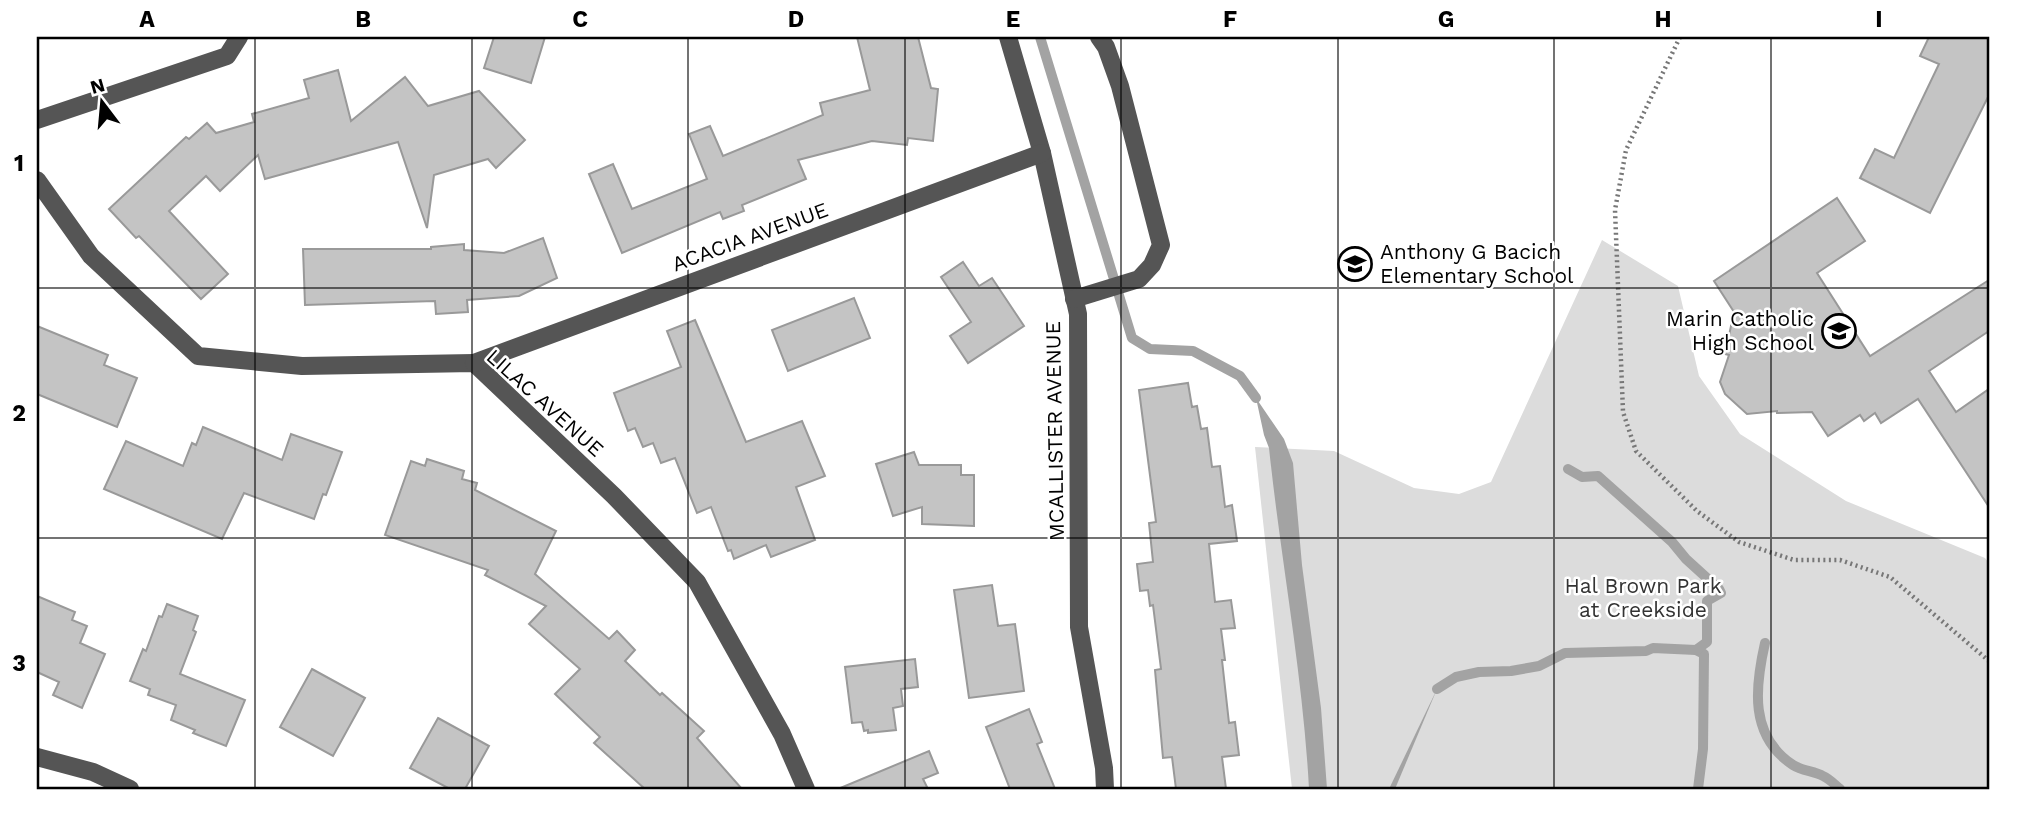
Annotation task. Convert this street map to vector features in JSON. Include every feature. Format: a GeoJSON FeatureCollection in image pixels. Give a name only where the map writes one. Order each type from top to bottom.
{"type":"FeatureCollection","features":[{"type":"Feature","properties":{"kind":"street"},"geometry":{"type":"LineString","coordinates":[[37,120],[227,56],[239,37]]}},
{"type":"Feature","properties":{"kind":"street","name":"MCALLISTER AVENUE"},"geometry":{"type":"LineString","coordinates":[[1008,37],[1042,153],[1078,314],[1079,627],[1104,768],[1105,789]]}},
{"type":"Feature","properties":{"kind":"street"},"geometry":{"type":"LineString","coordinates":[[1074,299],[1139,279],[1152,265],[1161,245],[1120,86],[1106,47],[1099,37]]}},
{"type":"Feature","properties":{"kind":"street","name":"ACACIA AVENUE"},"geometry":{"type":"LineString","coordinates":[[474,363],[1042,153]]}},
{"type":"Feature","properties":{"kind":"street","name":"LILAC AVENUE"},"geometry":{"type":"LineString","coordinates":[[37,180],[91,256],[198,356],[302,366],[474,363],[614,496],[697,582],[782,734],[806,789]]}},
{"type":"Feature","properties":{"kind":"street"},"geometry":{"type":"LineString","coordinates":[[37,757],[93,772],[130,789]]}},
{"type":"Feature","properties":{"kind":"path"},"geometry":{"type":"LineString","coordinates":[[1680,37],[1626,150],[1615,210],[1623,412],[1636,451],[1697,511],[1739,542],[1794,560],[1840,560],[1890,577],[1989,662]]}},
{"type":"Feature","properties":{"kind":"green space","name":"Hal Brown Park at Creekside"},"geometry":{"type":"Polygon","coordinates":[[[1602,240],[1678,286],[1699,376],[1740,434],[1846,501],[1985,558],[1989,563],[1989,789],[1292,789],[1255,447],[1334,451],[1414,488],[1459,494],[1491,482],[1602,240]]]}},
{"type":"Feature","properties":{"kind":"shaded area"},"geometry":{"type":"Polygon","coordinates":[[[1256,398],[1284,439],[1293,463],[1302,565],[1321,708],[1327,789],[1309,789],[1297,661],[1269,448],[1256,398]]]}},
{"type":"Feature","properties":{"kind":"shaded area"},"geometry":{"type":"Polygon","coordinates":[[[1437,689],[1395,789],[1389,789],[1437,689]]]}},
{"type":"Feature","properties":{"kind":"building"},"geometry":{"type":"Polygon","coordinates":[[[494,37],[545,37],[531,83],[484,68],[494,37]]]}},
{"type":"Feature","properties":{"kind":"building"},"geometry":{"type":"Polygon","coordinates":[[[857,37],[918,37],[931,88],[938,89],[933,141],[908,138],[907,145],[872,141],[798,160],[806,179],[742,205],[744,211],[723,219],[720,212],[622,253],[589,174],[613,164],[632,209],[707,179],[689,134],[710,126],[723,156],[823,115],[820,103],[870,90],[857,37]]]}},
{"type":"Feature","properties":{"kind":"building"},"geometry":{"type":"Polygon","coordinates":[[[1929,37],[1989,37],[1989,95],[1930,213],[1860,178],[1875,149],[1894,158],[1939,64],[1920,56],[1929,37]]]}},
{"type":"Feature","properties":{"kind":"building"},"geometry":{"type":"Polygon","coordinates":[[[338,70],[351,121],[405,77],[428,106],[479,91],[525,140],[496,168],[488,159],[434,175],[427,228],[398,142],[265,179],[258,155],[220,191],[206,176],[169,211],[228,274],[201,299],[109,209],[186,137],[189,139],[207,123],[216,133],[254,122],[252,114],[309,98],[304,80],[338,70]]]}},
{"type":"Feature","properties":{"kind":"building"},"geometry":{"type":"Polygon","coordinates":[[[1837,198],[1865,241],[1817,273],[1870,356],[1989,280],[1989,331],[1929,371],[1956,412],[1989,389],[1989,507],[1918,399],[1881,423],[1875,413],[1864,421],[1860,415],[1828,436],[1812,412],[1747,414],[1725,394],[1720,382],[1729,355],[1725,354],[1734,312],[1714,281],[1837,198]]]}},
{"type":"Feature","properties":{"kind":"building"},"geometry":{"type":"Polygon","coordinates":[[[543,238],[557,278],[519,296],[467,300],[468,312],[436,314],[435,301],[305,305],[303,249],[431,249],[464,244],[464,250],[504,253],[543,238]]]}},
{"type":"Feature","properties":{"kind":"building"},"geometry":{"type":"Polygon","coordinates":[[[963,262],[979,286],[992,278],[1024,326],[968,363],[950,336],[971,322],[941,277],[963,262]]]}},
{"type":"Feature","properties":{"kind":"building"},"geometry":{"type":"Polygon","coordinates":[[[854,298],[870,338],[788,371],[772,330],[854,298]]]}},
{"type":"Feature","properties":{"kind":"building"},"geometry":{"type":"Polygon","coordinates":[[[695,320],[746,442],[802,421],[825,476],[796,487],[815,540],[771,557],[766,545],[734,559],[731,550],[728,551],[711,507],[697,513],[675,458],[661,463],[653,443],[643,447],[635,428],[628,431],[614,393],[681,367],[667,331],[695,320]]]}},
{"type":"Feature","properties":{"kind":"building"},"geometry":{"type":"Polygon","coordinates":[[[37,326],[108,355],[104,365],[137,378],[117,427],[37,394],[37,326]]]}},
{"type":"Feature","properties":{"kind":"building"},"geometry":{"type":"Polygon","coordinates":[[[1188,383],[1192,407],[1197,406],[1201,429],[1207,428],[1212,467],[1220,466],[1225,507],[1232,505],[1237,541],[1209,544],[1215,602],[1231,600],[1235,628],[1221,629],[1229,723],[1235,722],[1239,755],[1222,757],[1226,789],[1176,789],[1172,757],[1163,758],[1155,670],[1161,669],[1153,605],[1150,606],[1148,590],[1140,591],[1137,564],[1153,562],[1149,523],[1156,522],[1139,390],[1188,383]]]}},
{"type":"Feature","properties":{"kind":"building"},"geometry":{"type":"Polygon","coordinates":[[[203,427],[282,460],[291,434],[342,452],[314,519],[244,493],[222,539],[104,489],[126,441],[183,466],[192,443],[196,445],[203,427]]]}},
{"type":"Feature","properties":{"kind":"building"},"geometry":{"type":"Polygon","coordinates":[[[914,452],[919,465],[961,465],[961,475],[974,475],[974,526],[922,524],[922,507],[893,516],[876,464],[914,452]]]}},
{"type":"Feature","properties":{"kind":"building"},"geometry":{"type":"Polygon","coordinates":[[[427,459],[464,471],[462,479],[477,483],[475,490],[556,531],[535,574],[609,639],[617,631],[635,650],[625,661],[660,695],[662,693],[704,731],[697,738],[742,789],[645,789],[594,743],[600,737],[555,694],[580,669],[529,624],[546,606],[485,575],[488,570],[385,535],[411,461],[425,466],[427,459]]]}},
{"type":"Feature","properties":{"kind":"building"},"geometry":{"type":"Polygon","coordinates":[[[992,585],[998,626],[1015,624],[1024,691],[969,698],[954,590],[992,585]]]}},
{"type":"Feature","properties":{"kind":"building"},"geometry":{"type":"Polygon","coordinates":[[[37,596],[75,612],[72,620],[87,626],[80,643],[105,654],[82,708],[53,695],[59,682],[37,672],[37,596]]]}},
{"type":"Feature","properties":{"kind":"building"},"geometry":{"type":"Polygon","coordinates":[[[167,604],[198,616],[193,630],[196,632],[180,674],[245,700],[226,746],[193,733],[195,730],[171,720],[176,705],[148,695],[150,689],[130,681],[143,649],[146,651],[159,616],[162,617],[167,604]]]}},
{"type":"Feature","properties":{"kind":"building"},"geometry":{"type":"Polygon","coordinates":[[[915,659],[918,687],[901,689],[903,706],[893,708],[896,730],[868,733],[868,730],[864,731],[862,722],[852,723],[845,667],[915,659]]]}},
{"type":"Feature","properties":{"kind":"building"},"geometry":{"type":"Polygon","coordinates":[[[312,669],[365,698],[333,756],[280,727],[312,669]]]}},
{"type":"Feature","properties":{"kind":"building"},"geometry":{"type":"Polygon","coordinates":[[[1029,709],[1042,742],[1037,744],[1055,789],[1010,789],[986,727],[1029,709]]]}},
{"type":"Feature","properties":{"kind":"building"},"geometry":{"type":"Polygon","coordinates":[[[438,718],[489,746],[465,789],[450,789],[410,768],[438,718]]]}},
{"type":"Feature","properties":{"kind":"building"},"geometry":{"type":"Polygon","coordinates":[[[929,751],[938,773],[923,779],[928,789],[838,789],[929,751]]]}},
{"type":"Feature","properties":{"kind":"waterway"},"geometry":{"type":"LineString","coordinates":[[1040,37],[1132,338],[1150,349],[1193,351],[1240,376],[1256,398]]}},
{"type":"Feature","properties":{"kind":"waterway"},"geometry":{"type":"LineString","coordinates":[[1437,689],[1456,677],[1539,666],[1565,653],[1646,651],[1653,648],[1696,650],[1707,642],[1707,601],[1721,593],[1719,589],[1686,559],[1672,542],[1598,476],[1582,477],[1568,469]]}},
{"type":"Feature","properties":{"kind":"waterway"},"geometry":{"type":"LineString","coordinates":[[1765,643],[1758,693],[1762,725],[1769,740],[1793,765],[1826,777],[1840,789]]}},
{"type":"Feature","properties":{"kind":"waterway"},"geometry":{"type":"LineString","coordinates":[[1696,650],[1704,654],[1703,749],[1698,789]]}},
{"type":"Feature","properties":{"kind":"place","name":"Anthony G Bacich Elementary School"},"geometry":{"type":"Point","coordinates":[1355,264]}},
{"type":"Feature","properties":{"kind":"place","name":"Marin Catholic High School"},"geometry":{"type":"Point","coordinates":[1839,331]}}]}
